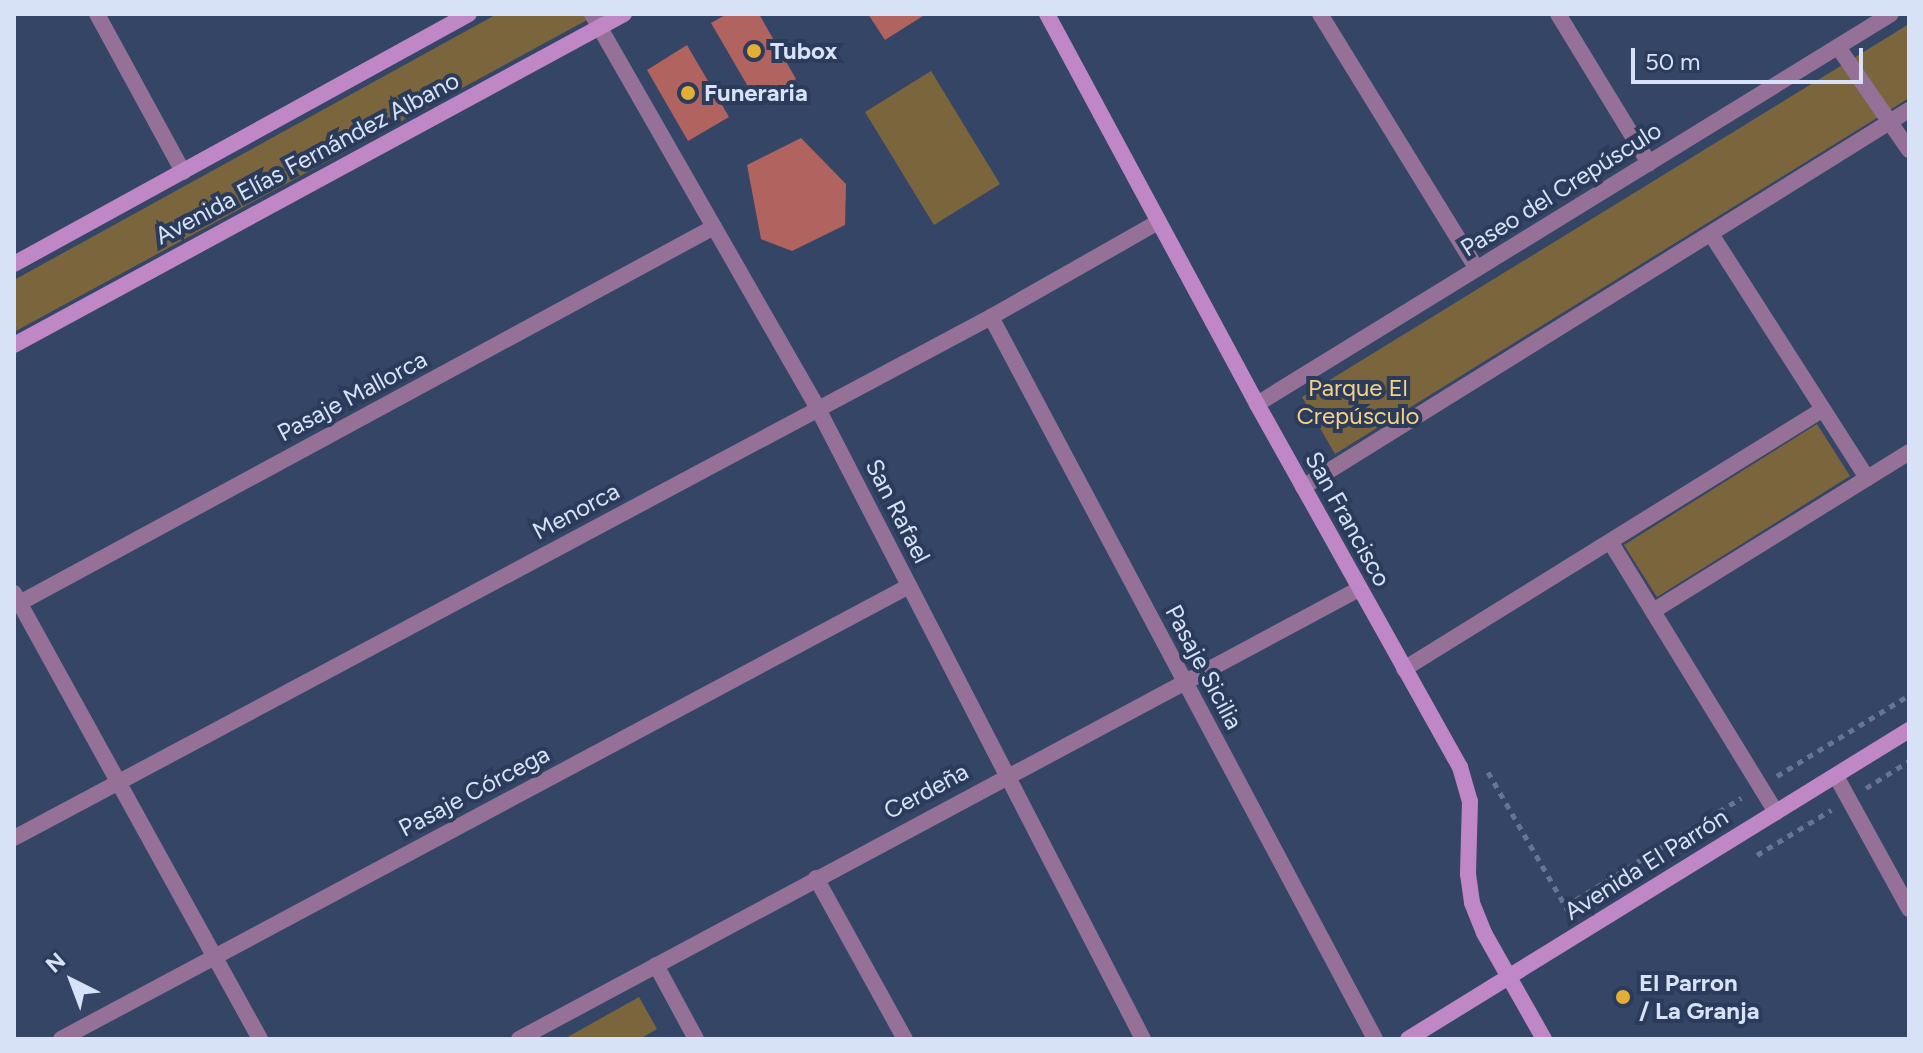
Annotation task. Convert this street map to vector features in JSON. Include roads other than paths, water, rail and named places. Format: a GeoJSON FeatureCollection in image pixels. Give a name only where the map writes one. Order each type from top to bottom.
{"type":"FeatureCollection","features":[{"type":"Feature","properties":{"kind":"main road","name":"Avenida Elías Fernández Albano"},"geometry":{"type":"LineString","coordinates":[[14,264],[469,14]]}},
{"type":"Feature","properties":{"kind":"main road","name":"Avenida Elías Fernández Albano"},"geometry":{"type":"LineString","coordinates":[[14,345],[596,21],[624,14]]}},
{"type":"Feature","properties":{"kind":"main road","name":"San Francisco"},"geometry":{"type":"LineString","coordinates":[[1047,14],[1466,784],[1472,903],[1484,933],[1544,1039]]}},
{"type":"Feature","properties":{"kind":"main road","name":"Avenida El Parrón"},"geometry":{"type":"LineString","coordinates":[[1408,1039],[1909,730]]}},
{"type":"Feature","properties":{"kind":"street"},"geometry":{"type":"LineString","coordinates":[[97,14],[183,172]]}},
{"type":"Feature","properties":{"kind":"street"},"geometry":{"type":"LineString","coordinates":[[1320,14],[1477,269]]}},
{"type":"Feature","properties":{"kind":"street"},"geometry":{"type":"LineString","coordinates":[[1558,14],[1649,163]]}},
{"type":"Feature","properties":{"kind":"street","name":"Paseo del Crepúsculo"},"geometry":{"type":"LineString","coordinates":[[1257,404],[1891,14]]}},
{"type":"Feature","properties":{"kind":"street","name":"San Rafael"},"geometry":{"type":"LineString","coordinates":[[596,21],[818,409],[1143,1039]]}},
{"type":"Feature","properties":{"kind":"street"},"geometry":{"type":"LineString","coordinates":[[1838,47],[1909,150]]}},
{"type":"Feature","properties":{"kind":"street"},"geometry":{"type":"LineString","coordinates":[[1303,487],[1909,110]]}},
{"type":"Feature","properties":{"kind":"street","name":"Menorca"},"geometry":{"type":"LineString","coordinates":[[14,838],[991,317],[1158,222]]}},
{"type":"Feature","properties":{"kind":"street","name":"Pasaje Mallorca"},"geometry":{"type":"LineString","coordinates":[[16,601],[714,227]]}},
{"type":"Feature","properties":{"kind":"street"},"geometry":{"type":"LineString","coordinates":[[1711,234],[1867,478]]}},
{"type":"Feature","properties":{"kind":"street","name":"Pasaje Sicilia"},"geometry":{"type":"LineString","coordinates":[[991,317],[1375,1039]]}},
{"type":"Feature","properties":{"kind":"street"},"geometry":{"type":"LineString","coordinates":[[1404,669],[1823,409]]}},
{"type":"Feature","properties":{"kind":"street"},"geometry":{"type":"LineString","coordinates":[[1653,611],[1909,452]]}},
{"type":"Feature","properties":{"kind":"street"},"geometry":{"type":"LineString","coordinates":[[1611,543],[1776,812]]}},
{"type":"Feature","properties":{"kind":"street","name":"Pasaje Córcega"},"geometry":{"type":"LineString","coordinates":[[61,1039],[909,586]]}},
{"type":"Feature","properties":{"kind":"street","name":"Cerdeña"},"geometry":{"type":"LineString","coordinates":[[519,1039],[1359,589]]}},
{"type":"Feature","properties":{"kind":"street"},"geometry":{"type":"LineString","coordinates":[[16,601],[260,1039]]}},
{"type":"Feature","properties":{"kind":"street"},"geometry":{"type":"LineString","coordinates":[[1836,776],[1909,909]]}},
{"type":"Feature","properties":{"kind":"street"},"geometry":{"type":"LineString","coordinates":[[816,878],[905,1039]]}},
{"type":"Feature","properties":{"kind":"street"},"geometry":{"type":"LineString","coordinates":[[656,965],[696,1039]]}},
{"type":"Feature","properties":{"kind":"place","name":"Tubox"},"geometry":{"type":"Point","coordinates":[754,51]}},
{"type":"Feature","properties":{"kind":"place","name":"Funeraria"},"geometry":{"type":"Point","coordinates":[688,93]}},
{"type":"Feature","properties":{"kind":"place","name":"El Parron / La Granja"},"geometry":{"type":"Point","coordinates":[1623,997]}},
{"type":"Feature","properties":{"kind":"park label","name":"Parque El Crepúsculo"},"geometry":{"type":"Point","coordinates":[1358,402]}}]}
